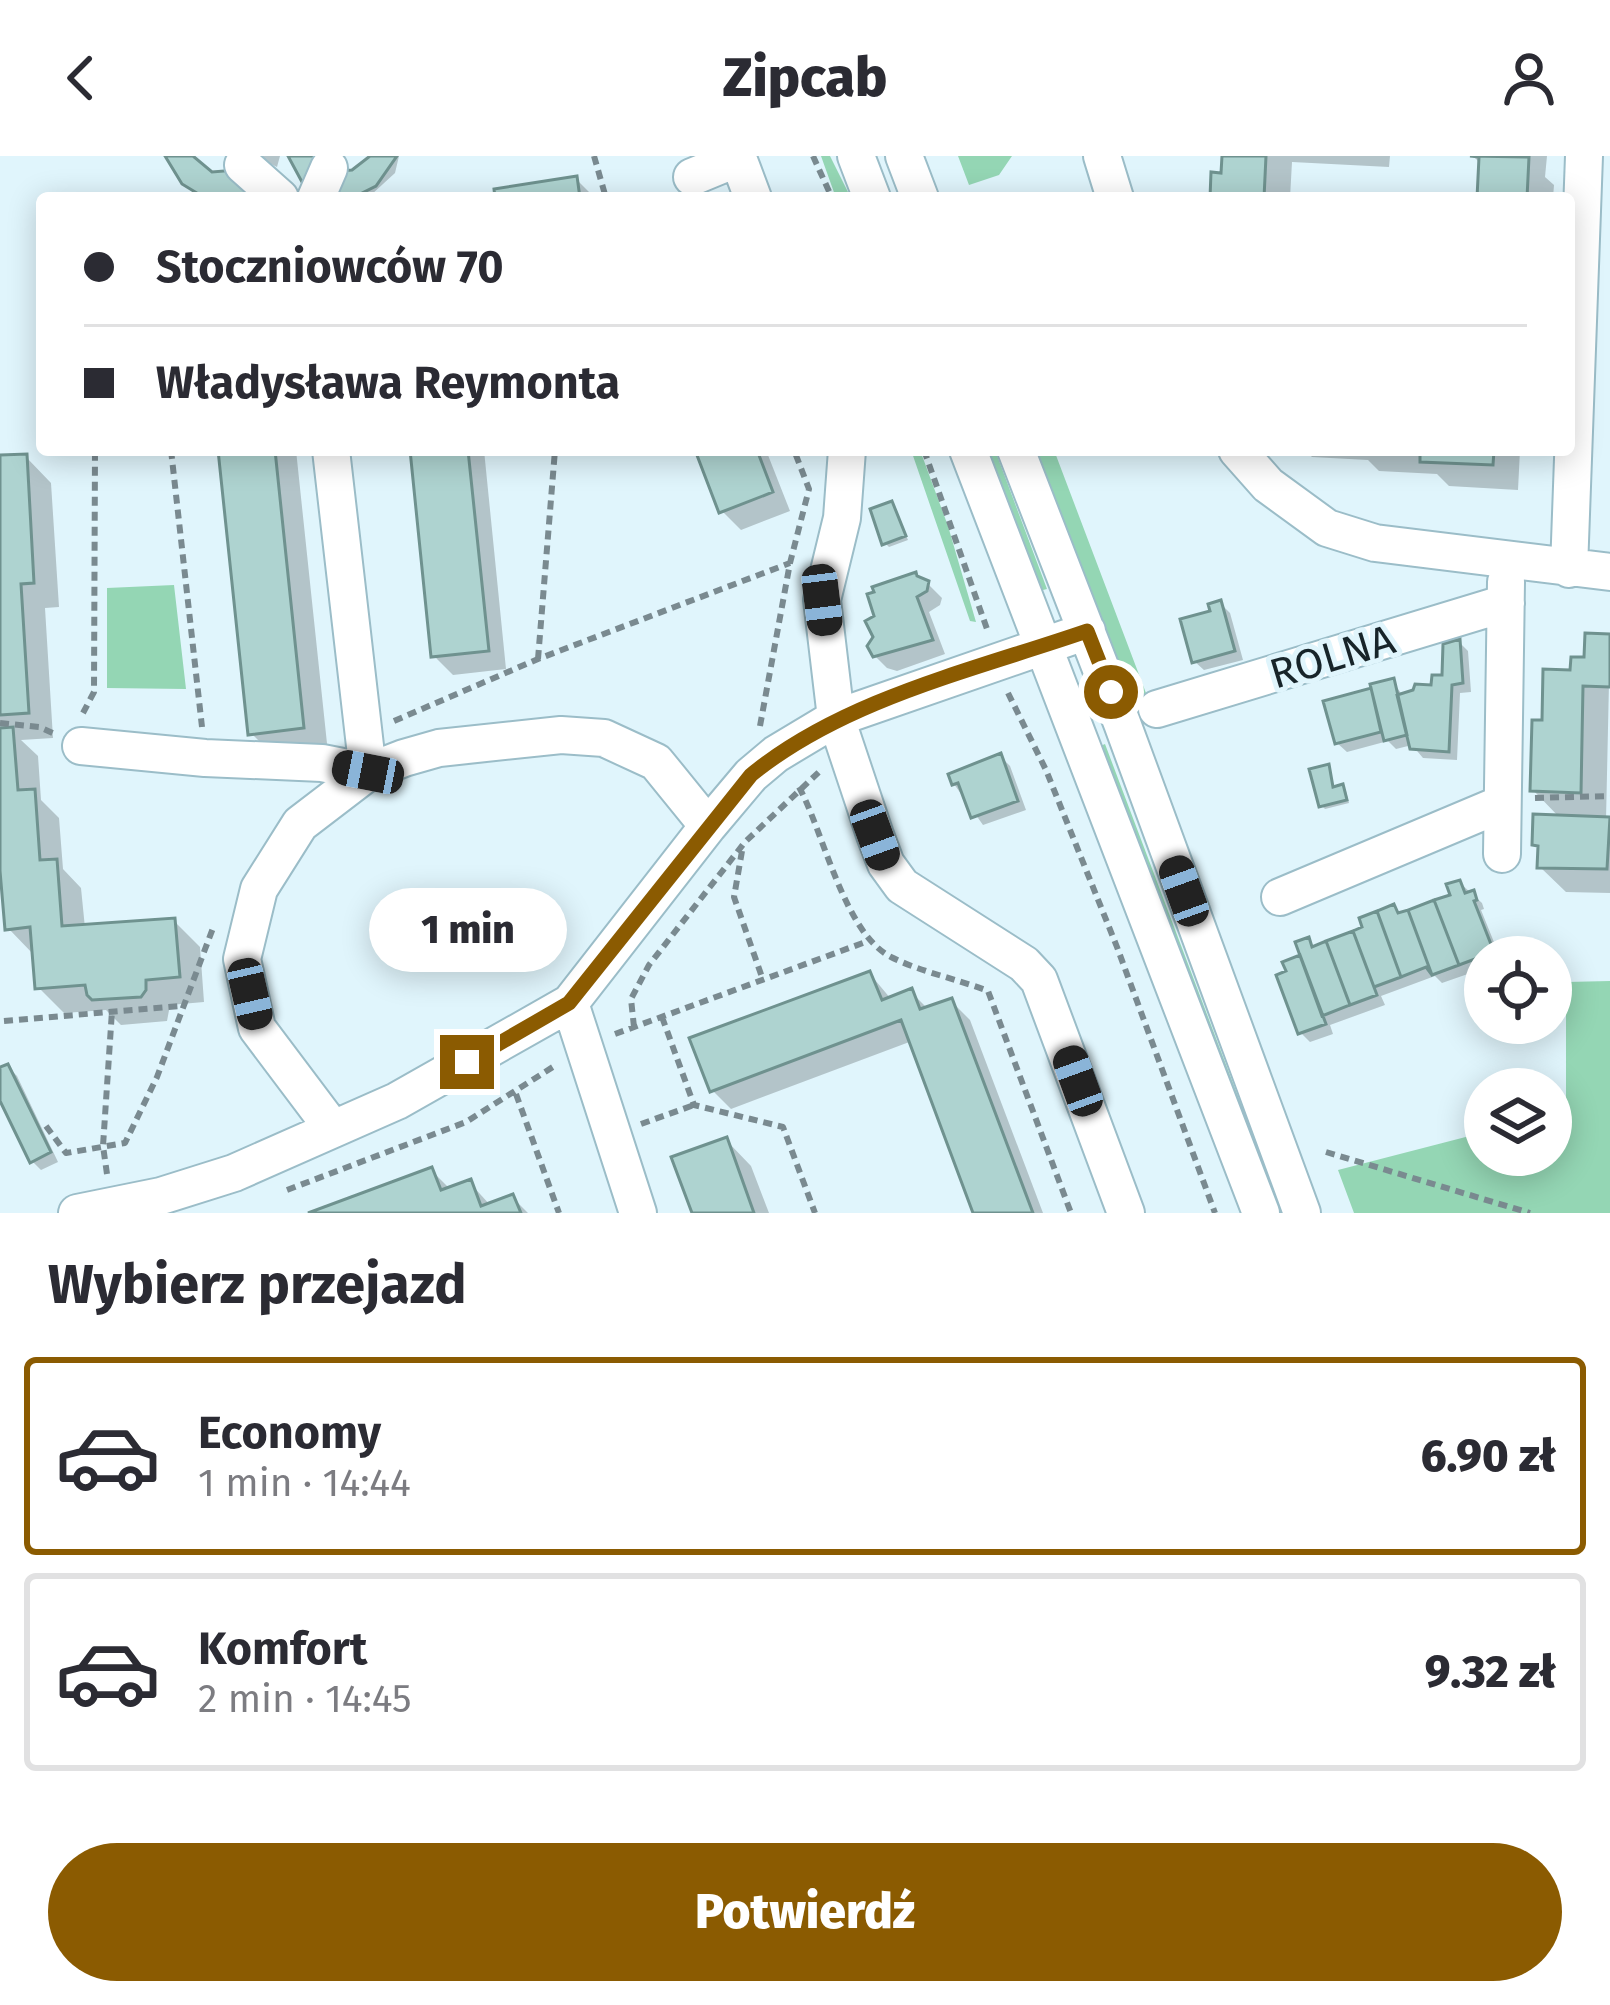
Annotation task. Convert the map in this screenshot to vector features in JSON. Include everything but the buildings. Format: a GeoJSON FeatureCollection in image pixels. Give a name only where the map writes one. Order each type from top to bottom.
{"type":"FeatureCollection","features":[{"type":"Feature","properties":{"kind":"street"},"geometry":{"type":"LineString","coordinates":[[856,156],[870,192]]}},
{"type":"Feature","properties":{"kind":"street"},"geometry":{"type":"LineString","coordinates":[[904,156],[918,192]]}},
{"type":"Feature","properties":{"kind":"street"},"geometry":{"type":"LineString","coordinates":[[1102,156],[1113,192]]}},
{"type":"Feature","properties":{"kind":"street"},"geometry":{"type":"LineString","coordinates":[[1569,569],[1596,234],[1584,156]]}},
{"type":"Feature","properties":{"kind":"street"},"geometry":{"type":"LineString","coordinates":[[692,177],[738,158],[751,192]]}},
{"type":"Feature","properties":{"kind":"street"},"geometry":{"type":"LineString","coordinates":[[244,164],[274,192]]}},
{"type":"Feature","properties":{"kind":"street"},"geometry":{"type":"LineString","coordinates":[[332,456],[368,772]]}},
{"type":"Feature","properties":{"kind":"street"},"geometry":{"type":"LineString","coordinates":[[847,456],[842,518],[822,600],[842,733],[886,864],[916,897],[1024,964],[1039,980],[1126,1213]]}},
{"type":"Feature","properties":{"kind":"street"},"geometry":{"type":"LineString","coordinates":[[970,456],[1261,1213]]}},
{"type":"Feature","properties":{"kind":"street"},"geometry":{"type":"LineString","coordinates":[[1018,456],[1302,1213]]}},
{"type":"Feature","properties":{"kind":"street"},"geometry":{"type":"LineString","coordinates":[[1243,456],[1268,485],[1327,528],[1375,543],[1610,572]]}},
{"type":"Feature","properties":{"kind":"street"},"geometry":{"type":"LineString","coordinates":[[1502,854],[1507,560]]}},
{"type":"Feature","properties":{"kind":"street","name":"ROLNA"},"geometry":{"type":"LineString","coordinates":[[1157,709],[1506,603]]}},
{"type":"Feature","properties":{"kind":"street"},"geometry":{"type":"LineString","coordinates":[[77,1213],[163,1205],[397,1101],[569,1003],[751,775],[776,754],[842,733],[1087,631]]}},
{"type":"Feature","properties":{"kind":"street"},"geometry":{"type":"LineString","coordinates":[[333,1129],[257,1028],[242,959],[259,890],[300,824],[368,772],[439,748],[561,735],[604,739],[656,762],[709,826]]}},
{"type":"Feature","properties":{"kind":"street"},"geometry":{"type":"LineString","coordinates":[[81,746],[322,763],[368,772]]}},
{"type":"Feature","properties":{"kind":"street"},"geometry":{"type":"LineString","coordinates":[[1280,897],[1501,801]]}},
{"type":"Feature","properties":{"kind":"street"},"geometry":{"type":"LineString","coordinates":[[569,1003],[638,1213]]}},
{"type":"Feature","properties":{"kind":"path"},"geometry":{"type":"LineString","coordinates":[[594,156],[604,192]]}},
{"type":"Feature","properties":{"kind":"path"},"geometry":{"type":"LineString","coordinates":[[813,156],[829,192]]}},
{"type":"Feature","properties":{"kind":"path"},"geometry":{"type":"LineString","coordinates":[[0,723],[39,727],[81,746],[84,707],[94,692],[95,456]]}},
{"type":"Feature","properties":{"kind":"path"},"geometry":{"type":"LineString","coordinates":[[172,456],[205,758]]}},
{"type":"Feature","properties":{"kind":"path"},"geometry":{"type":"LineString","coordinates":[[538,659],[555,456]]}},
{"type":"Feature","properties":{"kind":"path"},"geometry":{"type":"LineString","coordinates":[[759,730],[790,562],[809,489],[796,456]]}},
{"type":"Feature","properties":{"kind":"path"},"geometry":{"type":"LineString","coordinates":[[926,456],[973,590]]}},
{"type":"Feature","properties":{"kind":"path"},"geometry":{"type":"LineString","coordinates":[[364,734],[538,659],[790,562]]}},
{"type":"Feature","properties":{"kind":"path"},"geometry":{"type":"LineString","coordinates":[[634,1027],[631,999],[649,965],[745,842],[799,787],[842,733]]}},
{"type":"Feature","properties":{"kind":"path"},"geometry":{"type":"LineString","coordinates":[[1038,756],[1117,947],[1215,1213]]}},
{"type":"Feature","properties":{"kind":"path"},"geometry":{"type":"LineString","coordinates":[[799,787],[841,891],[871,940],[888,956],[988,991],[1070,1213]]}},
{"type":"Feature","properties":{"kind":"path"},"geometry":{"type":"LineString","coordinates":[[1501,801],[1610,796]]}},
{"type":"Feature","properties":{"kind":"path"},"geometry":{"type":"LineString","coordinates":[[745,842],[734,897],[763,980]]}},
{"type":"Feature","properties":{"kind":"path"},"geometry":{"type":"LineString","coordinates":[[46,1126],[66,1153],[125,1143],[157,1077],[213,926]]}},
{"type":"Feature","properties":{"kind":"path"},"geometry":{"type":"LineString","coordinates":[[270,1196],[466,1122],[584,1046],[871,940]]}},
{"type":"Feature","properties":{"kind":"path"},"geometry":{"type":"LineString","coordinates":[[4,1021],[180,1006]]}},
{"type":"Feature","properties":{"kind":"path"},"geometry":{"type":"LineString","coordinates":[[108,1179],[103,1146],[112,1011]]}},
{"type":"Feature","properties":{"kind":"path"},"geometry":{"type":"LineString","coordinates":[[662,1017],[694,1105]]}},
{"type":"Feature","properties":{"kind":"path"},"geometry":{"type":"LineString","coordinates":[[516,1094],[559,1213]]}},
{"type":"Feature","properties":{"kind":"path"},"geometry":{"type":"LineString","coordinates":[[612,1135],[694,1105],[783,1127],[815,1213]]}},
{"type":"Feature","properties":{"kind":"path"},"geometry":{"type":"LineString","coordinates":[[1326,1152],[1530,1213]]}},
{"type":"Feature","properties":{"kind":"green space"},"geometry":{"type":"Polygon","coordinates":[[[821,156],[830,156],[848,192],[834,192],[821,156]]]}},
{"type":"Feature","properties":{"kind":"green space"},"geometry":{"type":"Polygon","coordinates":[[[958,156],[1012,156],[999,175],[969,185],[958,156]]]}},
{"type":"Feature","properties":{"kind":"green space"},"geometry":{"type":"Polygon","coordinates":[[[913,456],[922,456],[948,526],[976,622],[970,621],[913,456]]]}},
{"type":"Feature","properties":{"kind":"green space"},"geometry":{"type":"Polygon","coordinates":[[[988,456],[997,456],[1047,589],[1039,591],[988,456]]]}},
{"type":"Feature","properties":{"kind":"green space"},"geometry":{"type":"Polygon","coordinates":[[[1037,456],[1056,456],[1149,701],[1134,706],[1037,456]]]}},
{"type":"Feature","properties":{"kind":"green space"},"geometry":{"type":"Polygon","coordinates":[[[174,585],[186,689],[107,688],[107,588],[174,585]]]}},
{"type":"Feature","properties":{"kind":"green space"},"geometry":{"type":"Polygon","coordinates":[[[1105,744],[1282,1213],[1274,1213],[1098,747],[1105,744]]]}},
{"type":"Feature","properties":{"kind":"green space"},"geometry":{"type":"Polygon","coordinates":[[[1610,981],[1610,1213],[1354,1213],[1338,1170],[1464,1137],[1464,1176],[1572,1176],[1572,1068],[1566,1068],[1566,1044],[1572,1044],[1572,982],[1610,981]]]}},
{"type":"Feature","properties":{"kind":"route"},"geometry":{"type":"LineString","coordinates":[[467,1062],[569,1003],[751,775],[836,718],[1087,631],[1111,692]]}}]}
